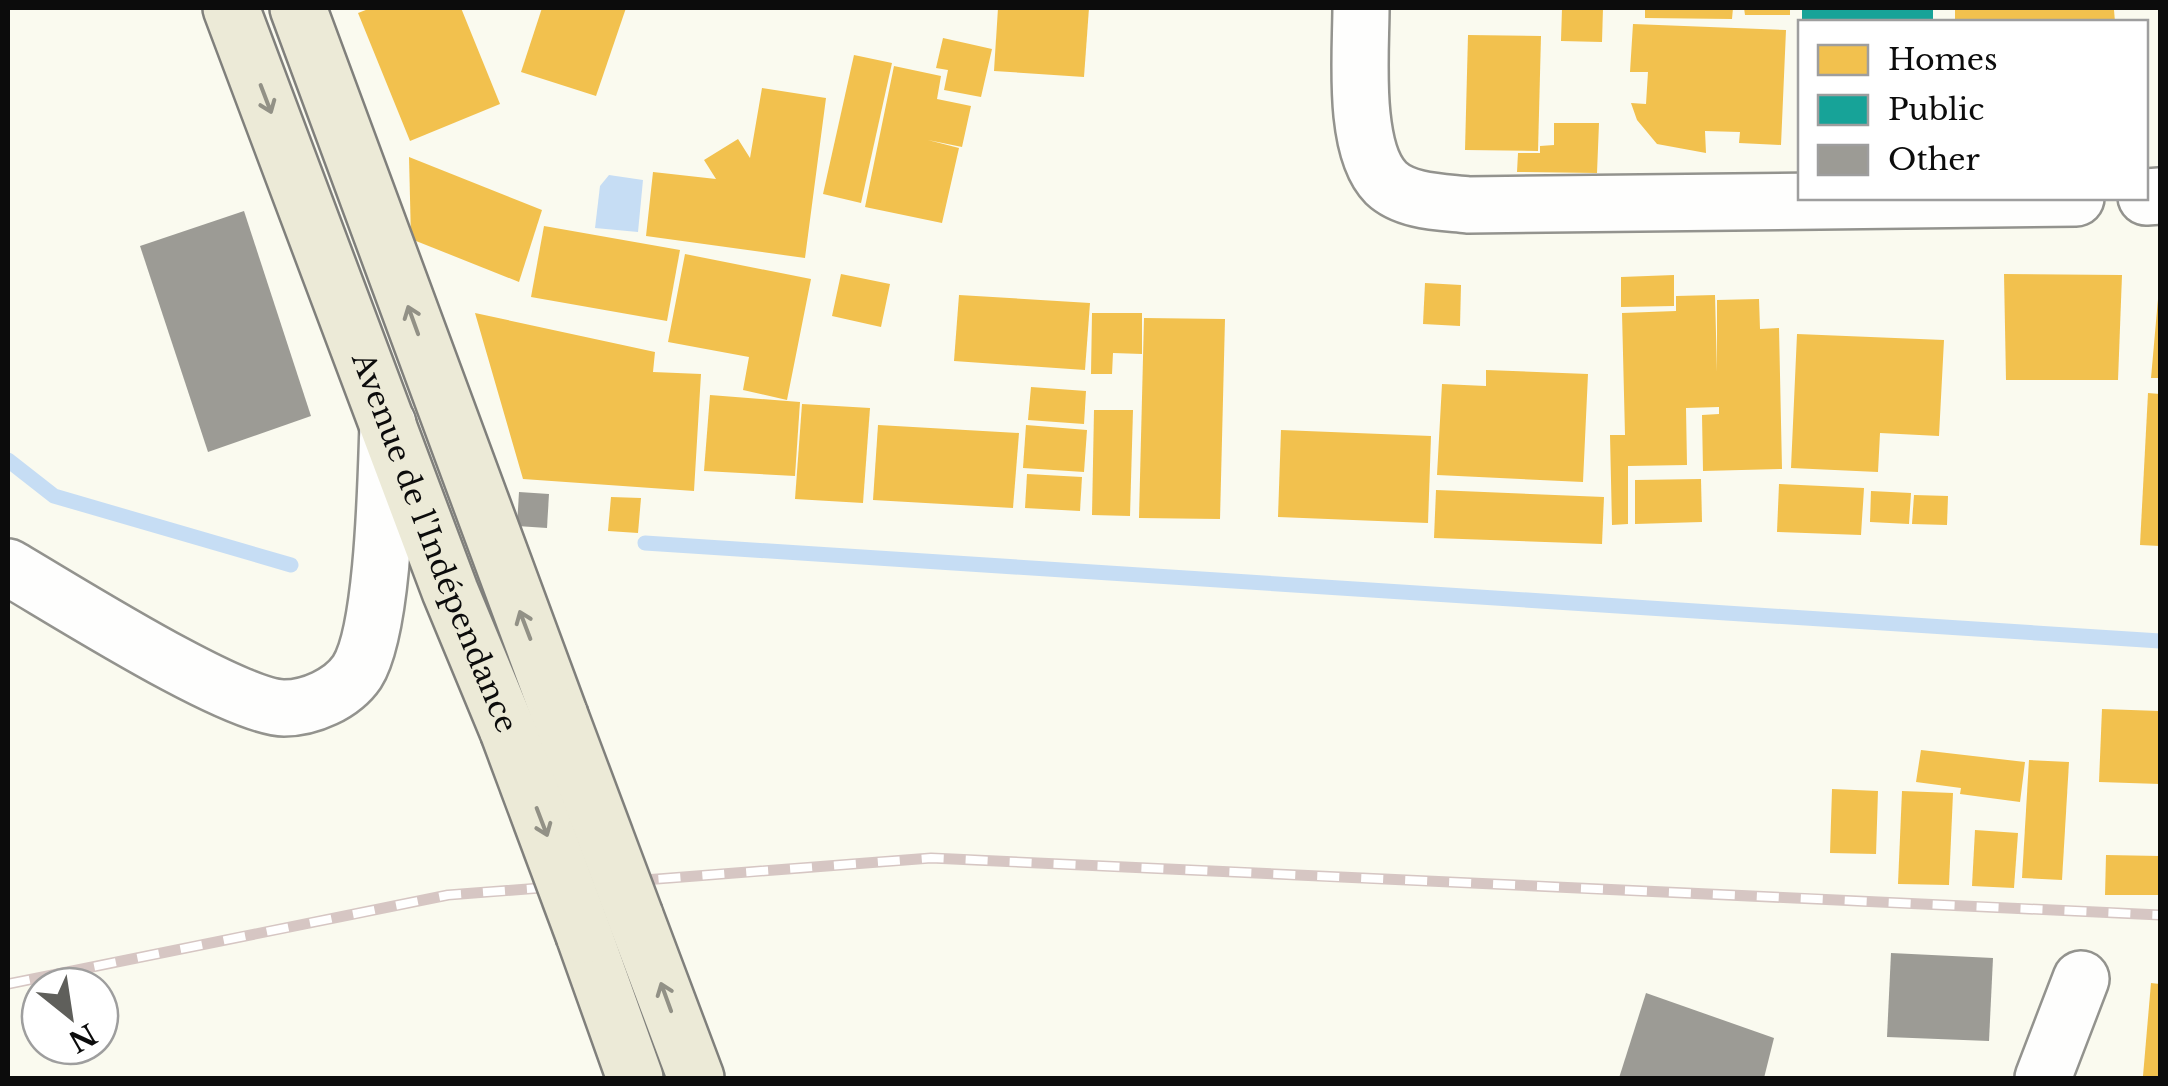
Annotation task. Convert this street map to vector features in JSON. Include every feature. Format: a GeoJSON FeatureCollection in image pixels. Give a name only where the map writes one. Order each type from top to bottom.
{"type":"FeatureCollection","features":[{"type":"Feature","properties":{"kind":"main road","name":"Avenue de l'Indépendance"},"geometry":{"type":"LineString","coordinates":[[231,8],[450,591],[508,731],[635,1078]]}},
{"type":"Feature","properties":{"kind":"main road","name":"Avenue de l'Indépendance"},"geometry":{"type":"LineString","coordinates":[[298,8],[696,1078]]}},
{"type":"Feature","properties":{"kind":"street"},"geometry":{"type":"LineString","coordinates":[[1362,8],[1361,92],[1368,144],[1386,182],[1416,198],[1468,205],[1902,200]]}},
{"type":"Feature","properties":{"kind":"street"},"geometry":{"type":"LineString","coordinates":[[8,567],[215,685],[282,708],[326,699],[356,672],[370,633],[385,514],[388,421]]}},
{"type":"Feature","properties":{"kind":"street"},"geometry":{"type":"LineString","coordinates":[[2043,1078],[2081,980]]}},
{"type":"Feature","properties":{"kind":"water"},"geometry":{"type":"Polygon","coordinates":[[[609,175],[643,180],[638,232],[595,228],[600,186],[609,175]]]}},
{"type":"Feature","properties":{"kind":"building: Homes"},"geometry":{"type":"Polygon","coordinates":[[[371,8],[461,8],[500,104],[410,141],[358,13],[371,8]]]}},
{"type":"Feature","properties":{"kind":"building: Homes"},"geometry":{"type":"Polygon","coordinates":[[[542,8],[626,8],[596,96],[521,72],[542,8]]]}},
{"type":"Feature","properties":{"kind":"building: Homes"},"geometry":{"type":"Polygon","coordinates":[[[998,8],[1089,8],[1084,77],[994,71],[998,8]]]}},
{"type":"Feature","properties":{"kind":"building: Homes"},"geometry":{"type":"Polygon","coordinates":[[[1562,8],[1603,8],[1602,42],[1561,41],[1562,8]]]}},
{"type":"Feature","properties":{"kind":"building: Homes"},"geometry":{"type":"Polygon","coordinates":[[[1645,8],[1733,8],[1732,19],[1645,18],[1645,8]]]}},
{"type":"Feature","properties":{"kind":"building: Homes"},"geometry":{"type":"Polygon","coordinates":[[[1744,8],[1790,8],[1790,15],[1745,15],[1744,8]]]}},
{"type":"Feature","properties":{"kind":"building: Homes"},"geometry":{"type":"Polygon","coordinates":[[[1955,8],[2114,10],[2115,20],[1955,20],[1955,8]]]}},
{"type":"Feature","properties":{"kind":"building: Homes"},"geometry":{"type":"Polygon","coordinates":[[[1633,24],[1786,30],[1781,145],[1739,143],[1740,132],[1705,131],[1706,153],[1657,144],[1637,120],[1631,103],[1646,104],[1648,72],[1630,72],[1633,24]]]}},
{"type":"Feature","properties":{"kind":"building: Homes"},"geometry":{"type":"Polygon","coordinates":[[[1468,35],[1541,36],[1538,151],[1465,150],[1468,35]]]}},
{"type":"Feature","properties":{"kind":"building: Homes"},"geometry":{"type":"Polygon","coordinates":[[[943,38],[992,49],[981,97],[944,90],[948,70],[936,68],[943,38]]]}},
{"type":"Feature","properties":{"kind":"building: Homes"},"geometry":{"type":"Polygon","coordinates":[[[854,55],[892,63],[861,203],[823,194],[854,55]]]}},
{"type":"Feature","properties":{"kind":"building: Homes"},"geometry":{"type":"Polygon","coordinates":[[[894,66],[941,76],[937,99],[971,106],[962,147],[928,140],[959,148],[942,223],[865,207],[894,66]]]}},
{"type":"Feature","properties":{"kind":"building: Homes"},"geometry":{"type":"Polygon","coordinates":[[[762,88],[826,98],[805,258],[646,236],[653,172],[716,179],[704,160],[738,139],[750,158],[762,88]]]}},
{"type":"Feature","properties":{"kind":"building: Homes"},"geometry":{"type":"Polygon","coordinates":[[[1554,123],[1599,123],[1597,173],[1517,172],[1518,153],[1540,153],[1540,146],[1554,145],[1554,123]]]}},
{"type":"Feature","properties":{"kind":"building: Homes"},"geometry":{"type":"Polygon","coordinates":[[[409,157],[542,210],[519,282],[411,239],[409,157]]]}},
{"type":"Feature","properties":{"kind":"building: Homes"},"geometry":{"type":"Polygon","coordinates":[[[544,226],[680,250],[667,321],[531,297],[544,226]]]}},
{"type":"Feature","properties":{"kind":"building: Homes"},"geometry":{"type":"Polygon","coordinates":[[[685,254],[811,279],[787,400],[743,390],[749,357],[668,342],[685,254]]]}},
{"type":"Feature","properties":{"kind":"building: Homes"},"geometry":{"type":"Polygon","coordinates":[[[841,274],[890,284],[881,327],[832,316],[841,274]]]}},
{"type":"Feature","properties":{"kind":"building: Homes"},"geometry":{"type":"Polygon","coordinates":[[[2004,274],[2122,275],[2118,380],[2006,380],[2004,274]]]}},
{"type":"Feature","properties":{"kind":"building: Homes"},"geometry":{"type":"Polygon","coordinates":[[[1674,275],[1674,306],[1621,307],[1621,277],[1674,275]]]}},
{"type":"Feature","properties":{"kind":"building: Homes"},"geometry":{"type":"Polygon","coordinates":[[[1425,283],[1461,285],[1460,326],[1423,324],[1425,283]]]}},
{"type":"Feature","properties":{"kind":"building: Homes"},"geometry":{"type":"Polygon","coordinates":[[[959,295],[1090,303],[1085,370],[954,361],[959,295]]]}},
{"type":"Feature","properties":{"kind":"building: Homes"},"geometry":{"type":"Polygon","coordinates":[[[1715,295],[1717,372],[1717,300],[1759,299],[1760,329],[1779,328],[1782,469],[1703,471],[1702,415],[1719,414],[1719,407],[1686,408],[1687,465],[1628,466],[1628,524],[1612,525],[1610,435],[1625,435],[1622,313],[1676,311],[1676,296],[1715,295]]]}},
{"type":"Feature","properties":{"kind":"building: Homes"},"geometry":{"type":"Polygon","coordinates":[[[2158,299],[2160,378],[2151,378],[2158,299]]]}},
{"type":"Feature","properties":{"kind":"building: Homes"},"geometry":{"type":"Polygon","coordinates":[[[475,313],[655,352],[653,372],[701,374],[694,491],[523,479],[475,313]]]}},
{"type":"Feature","properties":{"kind":"building: Homes"},"geometry":{"type":"Polygon","coordinates":[[[1092,313],[1142,313],[1142,354],[1113,353],[1112,374],[1091,374],[1092,313]]]}},
{"type":"Feature","properties":{"kind":"building: Homes"},"geometry":{"type":"Polygon","coordinates":[[[1144,318],[1225,319],[1220,519],[1139,518],[1144,318]]]}},
{"type":"Feature","properties":{"kind":"building: Homes"},"geometry":{"type":"Polygon","coordinates":[[[1797,334],[1944,340],[1939,436],[1880,433],[1878,472],[1791,468],[1797,334]]]}},
{"type":"Feature","properties":{"kind":"building: Homes"},"geometry":{"type":"Polygon","coordinates":[[[1486,370],[1588,374],[1583,482],[1437,475],[1442,384],[1486,386],[1486,370]]]}},
{"type":"Feature","properties":{"kind":"building: Homes"},"geometry":{"type":"Polygon","coordinates":[[[1031,387],[1086,391],[1084,424],[1028,420],[1031,387]]]}},
{"type":"Feature","properties":{"kind":"building: Homes"},"geometry":{"type":"Polygon","coordinates":[[[2148,393],[2160,394],[2160,546],[2140,545],[2148,393]]]}},
{"type":"Feature","properties":{"kind":"building: Homes"},"geometry":{"type":"Polygon","coordinates":[[[710,395],[800,402],[795,476],[704,471],[710,395]]]}},
{"type":"Feature","properties":{"kind":"building: Homes"},"geometry":{"type":"Polygon","coordinates":[[[802,404],[870,408],[863,503],[795,499],[802,404]]]}},
{"type":"Feature","properties":{"kind":"building: Homes"},"geometry":{"type":"Polygon","coordinates":[[[1094,410],[1133,410],[1130,516],[1092,515],[1094,410]]]}},
{"type":"Feature","properties":{"kind":"building: Homes"},"geometry":{"type":"Polygon","coordinates":[[[878,425],[1019,433],[1013,508],[873,500],[878,425]]]}},
{"type":"Feature","properties":{"kind":"building: Homes"},"geometry":{"type":"Polygon","coordinates":[[[1026,425],[1087,430],[1084,472],[1023,468],[1026,425]]]}},
{"type":"Feature","properties":{"kind":"building: Homes"},"geometry":{"type":"Polygon","coordinates":[[[1281,430],[1431,436],[1428,523],[1278,517],[1281,430]]]}},
{"type":"Feature","properties":{"kind":"building: Homes"},"geometry":{"type":"Polygon","coordinates":[[[1027,474],[1082,477],[1080,511],[1025,508],[1027,474]]]}},
{"type":"Feature","properties":{"kind":"building: Homes"},"geometry":{"type":"Polygon","coordinates":[[[1701,479],[1702,522],[1635,524],[1635,480],[1701,479]]]}},
{"type":"Feature","properties":{"kind":"building: Homes"},"geometry":{"type":"Polygon","coordinates":[[[1779,484],[1864,488],[1861,535],[1777,532],[1779,484]]]}},
{"type":"Feature","properties":{"kind":"building: Homes"},"geometry":{"type":"Polygon","coordinates":[[[1436,490],[1604,497],[1602,544],[1434,538],[1436,490]]]}},
{"type":"Feature","properties":{"kind":"building: Homes"},"geometry":{"type":"Polygon","coordinates":[[[1871,491],[1911,493],[1909,524],[1870,522],[1871,491]]]}},
{"type":"Feature","properties":{"kind":"building: Homes"},"geometry":{"type":"Polygon","coordinates":[[[1914,495],[1948,496],[1947,525],[1912,524],[1914,495]]]}},
{"type":"Feature","properties":{"kind":"building: Homes"},"geometry":{"type":"Polygon","coordinates":[[[611,497],[641,498],[638,533],[608,531],[611,497]]]}},
{"type":"Feature","properties":{"kind":"building: Homes"},"geometry":{"type":"Polygon","coordinates":[[[2102,709],[2160,711],[2160,784],[2099,782],[2102,709]]]}},
{"type":"Feature","properties":{"kind":"building: Homes"},"geometry":{"type":"Polygon","coordinates":[[[1921,750],[2025,762],[2020,802],[1960,794],[1961,788],[1916,782],[1921,750]]]}},
{"type":"Feature","properties":{"kind":"building: Homes"},"geometry":{"type":"Polygon","coordinates":[[[2029,760],[2069,762],[2062,880],[2022,878],[2029,760]]]}},
{"type":"Feature","properties":{"kind":"building: Homes"},"geometry":{"type":"Polygon","coordinates":[[[1832,789],[1878,791],[1876,854],[1830,853],[1832,789]]]}},
{"type":"Feature","properties":{"kind":"building: Homes"},"geometry":{"type":"Polygon","coordinates":[[[1902,791],[1953,793],[1949,885],[1898,884],[1902,791]]]}},
{"type":"Feature","properties":{"kind":"building: Homes"},"geometry":{"type":"Polygon","coordinates":[[[1975,830],[2018,833],[2014,888],[1972,886],[1975,830]]]}},
{"type":"Feature","properties":{"kind":"building: Homes"},"geometry":{"type":"Polygon","coordinates":[[[2106,855],[2160,856],[2160,895],[2105,895],[2106,855]]]}},
{"type":"Feature","properties":{"kind":"building: Homes"},"geometry":{"type":"Polygon","coordinates":[[[2151,983],[2160,984],[2160,1077],[2143,1076],[2151,983]]]}},
{"type":"Feature","properties":{"kind":"building: Public"},"geometry":{"type":"Polygon","coordinates":[[[1802,8],[1933,8],[1933,20],[1802,20],[1802,8]]]}},
{"type":"Feature","properties":{"kind":"building: Other"},"geometry":{"type":"Polygon","coordinates":[[[244,211],[311,416],[208,452],[140,246],[244,211]]]}},
{"type":"Feature","properties":{"kind":"building: Other"},"geometry":{"type":"Polygon","coordinates":[[[519,492],[549,494],[547,528],[517,526],[519,492]]]}},
{"type":"Feature","properties":{"kind":"building: Other"},"geometry":{"type":"Polygon","coordinates":[[[1891,953],[1993,958],[1989,1041],[1887,1037],[1891,953]]]}},
{"type":"Feature","properties":{"kind":"building: Other"},"geometry":{"type":"Polygon","coordinates":[[[1646,993],[1774,1038],[1764,1078],[1619,1078],[1646,993]]]}},
{"type":"Feature","properties":{"kind":"waterway"},"geometry":{"type":"LineString","coordinates":[[8,460],[54,496],[291,565]]}},
{"type":"Feature","properties":{"kind":"waterway"},"geometry":{"type":"LineString","coordinates":[[645,543],[2160,641]]}},
{"type":"Feature","properties":{"kind":"railway"},"geometry":{"type":"LineString","coordinates":[[8,984],[448,895],[931,858],[2160,915]]}}]}
